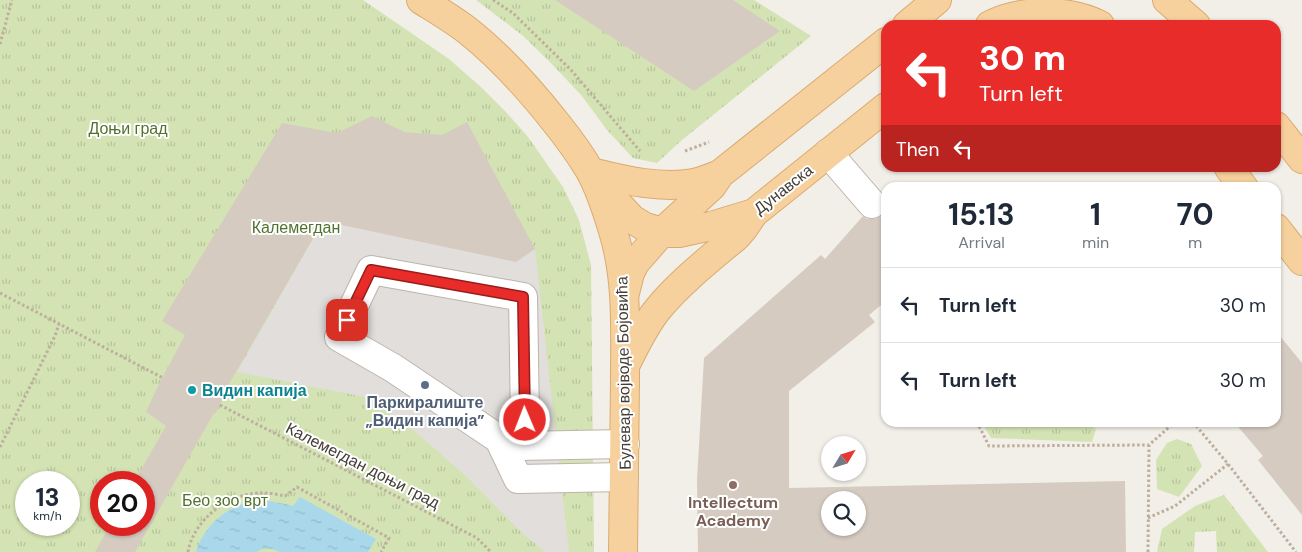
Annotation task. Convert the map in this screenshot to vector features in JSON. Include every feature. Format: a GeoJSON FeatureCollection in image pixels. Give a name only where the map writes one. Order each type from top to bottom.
{"type":"FeatureCollection","features":[{"type":"Feature","properties":{"kind":"main road","name":"Булевар војводе Бојовића"},"geometry":{"type":"LineString","coordinates":[[421,0],[468,31],[505,65],[540,102],[591,172],[605,207],[619,254],[624,297],[623,552]]}},
{"type":"Feature","properties":{"kind":"main road"},"geometry":{"type":"LineString","coordinates":[[913,20],[937,0]]}},
{"type":"Feature","properties":{"kind":"main road"},"geometry":{"type":"LineString","coordinates":[[1167,0],[1190,20]]}},
{"type":"Feature","properties":{"kind":"main road"},"geometry":{"type":"LineString","coordinates":[[1000,20],[1019,15],[1034,14],[1076,16],[1087,20]]}},
{"type":"Feature","properties":{"kind":"main road"},"geometry":{"type":"LineString","coordinates":[[624,297],[630,273],[635,263],[662,232],[712,186],[720,174],[881,46]]}},
{"type":"Feature","properties":{"kind":"main road","name":"Дунавска"},"geometry":{"type":"LineString","coordinates":[[591,172],[632,219],[662,232],[679,233],[754,213],[881,111]]}},
{"type":"Feature","properties":{"kind":"main road"},"geometry":{"type":"LineString","coordinates":[[1281,132],[1302,159]]}},
{"type":"Feature","properties":{"kind":"main road"},"geometry":{"type":"LineString","coordinates":[[591,172],[622,180],[663,185],[694,183],[720,174]]}},
{"type":"Feature","properties":{"kind":"main road"},"geometry":{"type":"LineString","coordinates":[[1231,172],[1239,182]]}},
{"type":"Feature","properties":{"kind":"main road"},"geometry":{"type":"LineString","coordinates":[[625,366],[658,309],[695,272],[737,236],[754,213]]}},
{"type":"Feature","properties":{"kind":"main road"},"geometry":{"type":"LineString","coordinates":[[1281,234],[1302,261]]}},
{"type":"Feature","properties":{"kind":"lane"},"geometry":{"type":"LineString","coordinates":[[828,153],[872,204]]}},
{"type":"Feature","properties":{"kind":"lane"},"geometry":{"type":"LineString","coordinates":[[525,420],[523,297],[371,270],[339,337],[393,368],[499,439],[518,479],[624,452]]}},
{"type":"Feature","properties":{"kind":"lane"},"geometry":{"type":"LineString","coordinates":[[499,439],[517,430],[624,452]]}},
{"type":"Feature","properties":{"kind":"path"},"geometry":{"type":"LineString","coordinates":[[0,44],[12,0]]}},
{"type":"Feature","properties":{"kind":"path"},"geometry":{"type":"LineString","coordinates":[[493,0],[513,13],[571,70],[642,153]]}},
{"type":"Feature","properties":{"kind":"path"},"geometry":{"type":"LineString","coordinates":[[684,151],[710,141],[714,146]]}},
{"type":"Feature","properties":{"kind":"path"},"geometry":{"type":"LineString","coordinates":[[0,292],[163,378]]}},
{"type":"Feature","properties":{"kind":"path"},"geometry":{"type":"LineString","coordinates":[[0,447],[55,336],[59,324]]}},
{"type":"Feature","properties":{"kind":"path","name":"Калемегдан доњи град"},"geometry":{"type":"LineString","coordinates":[[220,404],[477,538],[492,552]]}},
{"type":"Feature","properties":{"kind":"path"},"geometry":{"type":"LineString","coordinates":[[980,427],[989,446],[1148,445],[1169,427]]}},
{"type":"Feature","properties":{"kind":"path"},"geometry":{"type":"LineString","coordinates":[[1197,427],[1296,552]]}},
{"type":"Feature","properties":{"kind":"path"},"geometry":{"type":"LineString","coordinates":[[1148,445],[1148,552]]}},
{"type":"Feature","properties":{"kind":"path"},"geometry":{"type":"LineString","coordinates":[[1148,518],[1175,506],[1228,464]]}},
{"type":"Feature","properties":{"kind":"path"},"geometry":{"type":"LineString","coordinates":[[188,552],[197,530],[210,514],[226,502],[245,495],[265,493],[285,496],[297,487],[389,538],[381,552]]}},
{"type":"Feature","properties":{"kind":"green space","name":"Калемегдан"},"geometry":{"type":"Polygon","coordinates":[[[0,0],[363,0],[449,59],[482,88],[528,137],[563,187],[579,220],[591,265],[594,552],[0,552],[0,0]]]}},
{"type":"Feature","properties":{"kind":"green space"},"geometry":{"type":"Polygon","coordinates":[[[476,0],[754,0],[811,36],[682,140],[657,163],[633,158],[607,130],[582,96],[549,61],[522,35],[476,0]]]}},
{"type":"Feature","properties":{"kind":"green space"},"geometry":{"type":"Polygon","coordinates":[[[984,427],[1092,427],[1096,429],[1092,442],[991,438],[984,427]]]}},
{"type":"Feature","properties":{"kind":"green space"},"geometry":{"type":"Polygon","coordinates":[[[1177,439],[1191,444],[1202,466],[1179,497],[1157,489],[1156,460],[1167,443],[1177,439]]]}},
{"type":"Feature","properties":{"kind":"green space"},"geometry":{"type":"Polygon","coordinates":[[[1224,495],[1268,552],[1217,552],[1216,531],[1195,532],[1194,552],[1157,552],[1162,529],[1195,506],[1224,495]]]}},
{"type":"Feature","properties":{"kind":"shaded area","name":"Паркиралиште „Видин капија”"},"geometry":{"type":"Polygon","coordinates":[[[323,221],[535,249],[569,552],[545,552],[518,529],[470,480],[417,433],[365,397],[237,372],[323,221]]]}},
{"type":"Feature","properties":{"kind":"water"},"geometry":{"type":"Polygon","coordinates":[[[300,497],[376,539],[368,552],[279,552],[262,549],[257,552],[196,552],[200,542],[213,523],[230,509],[251,502],[262,501],[278,502],[293,506],[300,497]]]}},
{"type":"Feature","properties":{"kind":"building"},"geometry":{"type":"Polygon","coordinates":[[[555,0],[733,0],[780,31],[694,91],[555,0]]]}},
{"type":"Feature","properties":{"kind":"building"},"geometry":{"type":"Polygon","coordinates":[[[372,116],[404,132],[442,135],[467,122],[535,249],[516,262],[323,221],[155,517],[155,471],[140,471],[166,426],[146,412],[185,335],[162,321],[282,123],[337,133],[372,116]]]}},
{"type":"Feature","properties":{"kind":"building"},"geometry":{"type":"Polygon","coordinates":[[[863,216],[867,219],[881,216],[881,305],[869,315],[875,322],[789,391],[789,488],[1125,481],[1126,552],[698,552],[697,480],[704,358],[821,255],[825,259],[863,216]]]}},
{"type":"Feature","properties":{"kind":"building"},"geometry":{"type":"Polygon","coordinates":[[[1281,337],[1302,363],[1302,515],[1258,460],[1263,456],[1238,427],[1281,427],[1281,337]]]}},
{"type":"Feature","properties":{"kind":"building"},"geometry":{"type":"Polygon","coordinates":[[[104,536],[144,536],[135,552],[95,552],[104,536]]]}},
{"type":"Feature","properties":{"kind":"place","name":"Паркиралиште „Видин капија”"},"geometry":{"type":"Point","coordinates":[425,385]}},
{"type":"Feature","properties":{"kind":"place","name":"Видин капија"},"geometry":{"type":"Point","coordinates":[192,390]}},
{"type":"Feature","properties":{"kind":"place","name":"Intellectum Academy"},"geometry":{"type":"Point","coordinates":[733,485]}},
{"type":"Feature","properties":{"kind":"route"},"geometry":{"type":"LineString","coordinates":[[347,320],[371,270],[523,297],[525,420]]}},
{"type":"Feature","properties":{"kind":"park label","name":"Доњи град"},"geometry":{"type":"Point","coordinates":[128,128]}},
{"type":"Feature","properties":{"kind":"park label","name":"Бео зоо врт"},"geometry":{"type":"Point","coordinates":[225,500]}}]}
